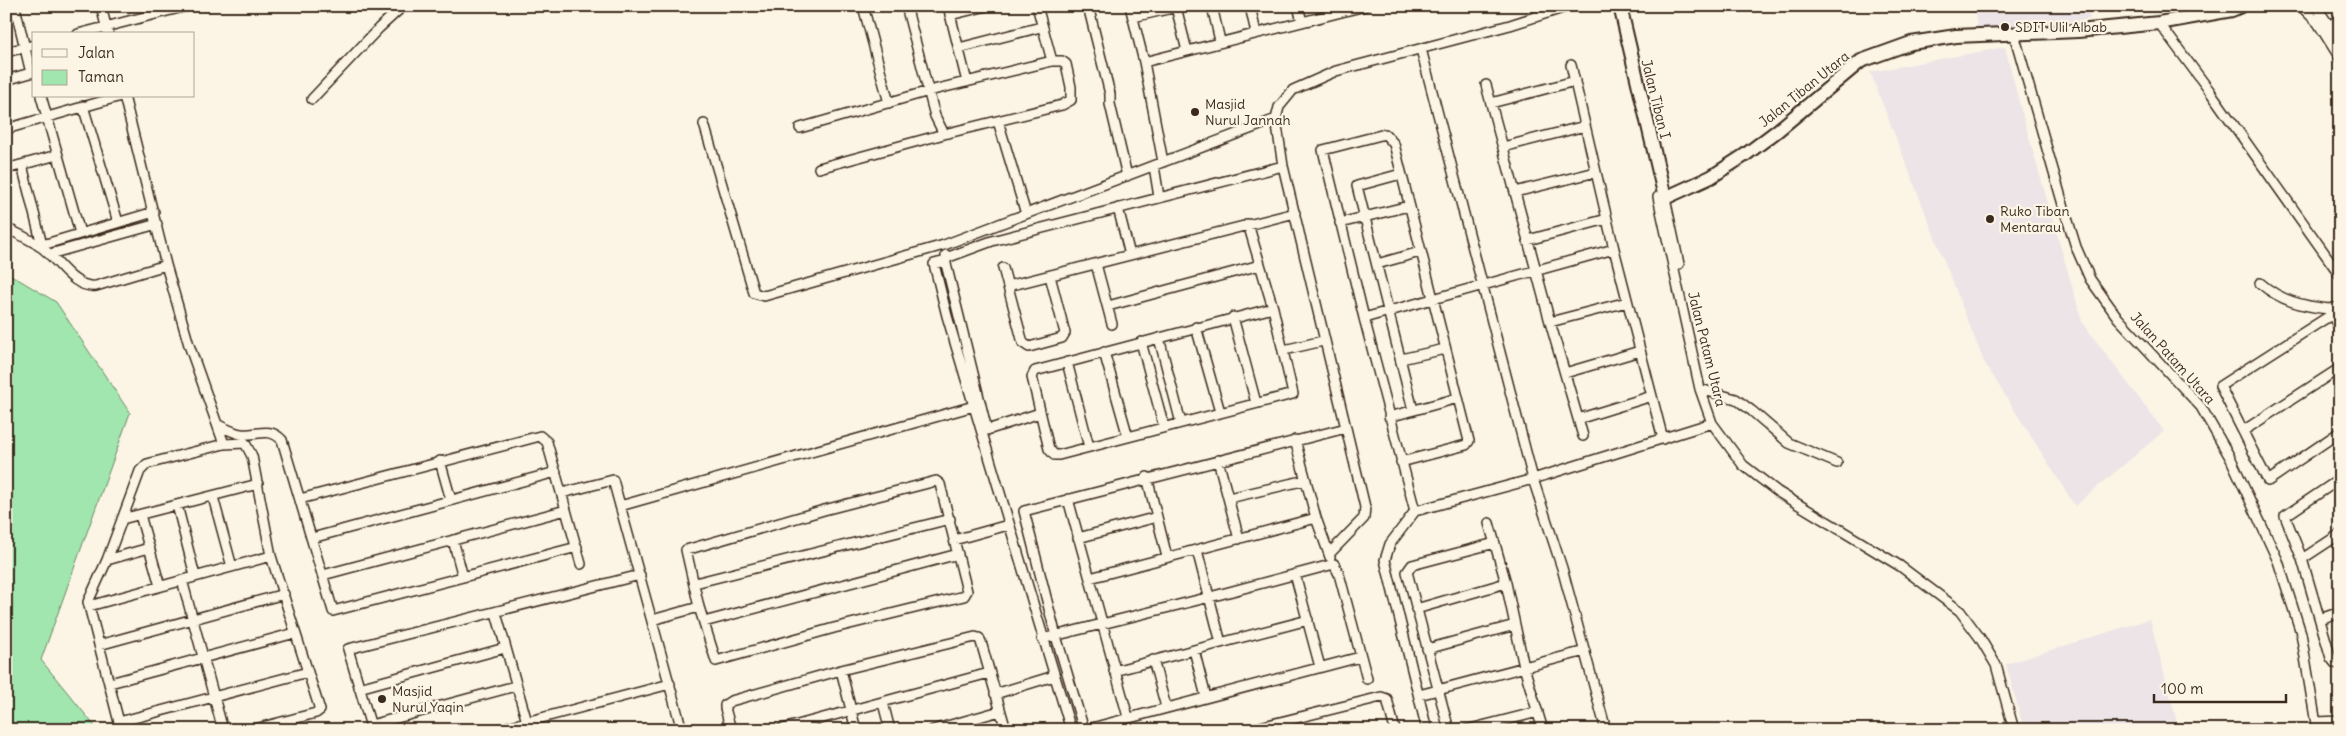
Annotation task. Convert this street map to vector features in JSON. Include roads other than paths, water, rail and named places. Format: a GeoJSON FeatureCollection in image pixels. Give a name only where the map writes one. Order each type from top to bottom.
{"type":"FeatureCollection","features":[{"type":"Feature","properties":{"kind":"street"},"geometry":{"type":"LineString","coordinates":[[6,9],[16,6],[29,46],[32,73],[6,80]]}},
{"type":"Feature","properties":{"kind":"street"},"geometry":{"type":"LineString","coordinates":[[101,6],[107,30]]}},
{"type":"Feature","properties":{"kind":"street"},"geometry":{"type":"LineString","coordinates":[[92,32],[107,30],[188,6]]}},
{"type":"Feature","properties":{"kind":"street"},"geometry":{"type":"LineString","coordinates":[[312,99],[403,6]]}},
{"type":"Feature","properties":{"kind":"street"},"geometry":{"type":"LineString","coordinates":[[863,6],[889,103]]}},
{"type":"Feature","properties":{"kind":"street"},"geometry":{"type":"LineString","coordinates":[[906,6],[935,116],[944,134]]}},
{"type":"Feature","properties":{"kind":"street"},"geometry":{"type":"LineString","coordinates":[[1037,6],[1041,27],[1052,61]]}},
{"type":"Feature","properties":{"kind":"street"},"geometry":{"type":"LineString","coordinates":[[1088,6],[1110,94],[1110,104],[1127,176]]}},
{"type":"Feature","properties":{"kind":"street"},"geometry":{"type":"LineString","coordinates":[[1130,6],[1144,62],[1159,164],[1158,197]]}},
{"type":"Feature","properties":{"kind":"street"},"geometry":{"type":"LineString","coordinates":[[1212,6],[1220,41]]}},
{"type":"Feature","properties":{"kind":"street"},"geometry":{"type":"LineString","coordinates":[[1250,6],[1256,33]]}},
{"type":"Feature","properties":{"kind":"street"},"geometry":{"type":"LineString","coordinates":[[1298,6],[1302,22]]}},
{"type":"Feature","properties":{"kind":"street"},"geometry":{"type":"LineString","coordinates":[[1144,62],[1220,41],[1302,22],[1343,9],[1365,6]]}},
{"type":"Feature","properties":{"kind":"street"},"geometry":{"type":"LineString","coordinates":[[1329,554],[1349,535],[1364,518],[1365,514],[1283,166],[1276,120],[1279,107],[1293,90],[1336,71],[1421,49],[1569,6]]}},
{"type":"Feature","properties":{"kind":"street","name":"Jalan Tiban I"},"geometry":{"type":"LineString","coordinates":[[1614,6],[1661,197]]}},
{"type":"Feature","properties":{"kind":"street","name":"Jalan Tiban I"},"geometry":{"type":"LineString","coordinates":[[1620,6],[1661,197]]}},
{"type":"Feature","properties":{"kind":"street","name":"Jalan Tiban Utara"},"geometry":{"type":"LineString","coordinates":[[1661,197],[1711,177],[1745,155],[1861,61],[1911,43],[1935,38],[2078,31],[2159,23],[2232,10],[2241,6]]}},
{"type":"Feature","properties":{"kind":"street"},"geometry":{"type":"LineString","coordinates":[[2301,6],[2314,10],[2340,42]]}},
{"type":"Feature","properties":{"kind":"street"},"geometry":{"type":"LineString","coordinates":[[967,82],[949,11],[984,7]]}},
{"type":"Feature","properties":{"kind":"street"},"geometry":{"type":"LineString","coordinates":[[1133,17],[1178,7],[1187,51]]}},
{"type":"Feature","properties":{"kind":"street"},"geometry":{"type":"LineString","coordinates":[[2314,10],[2340,58]]}},
{"type":"Feature","properties":{"kind":"street"},"geometry":{"type":"LineString","coordinates":[[2329,27],[2340,18]]}},
{"type":"Feature","properties":{"kind":"street"},"geometry":{"type":"LineString","coordinates":[[2159,23],[2209,90],[2340,275]]}},
{"type":"Feature","properties":{"kind":"street"},"geometry":{"type":"LineString","coordinates":[[959,48],[1041,27]]}},
{"type":"Feature","properties":{"kind":"street","name":"Jalan Patam Utara"},"geometry":{"type":"LineString","coordinates":[[2014,34],[2076,247],[2090,279],[2118,318],[2201,407],[2231,459],[2278,561],[2301,633],[2317,726]]}},
{"type":"Feature","properties":{"kind":"street"},"geometry":{"type":"LineString","coordinates":[[6,52],[29,46]]}},
{"type":"Feature","properties":{"kind":"street"},"geometry":{"type":"LineString","coordinates":[[1421,49],[1533,480],[1562,568],[1606,730]]}},
{"type":"Feature","properties":{"kind":"street"},"geometry":{"type":"LineString","coordinates":[[800,128],[929,91],[1052,61],[1062,61],[1066,64],[1071,87],[1071,100],[1062,105],[818,168]]}},
{"type":"Feature","properties":{"kind":"street"},"geometry":{"type":"LineString","coordinates":[[1571,65],[1627,302],[1663,439]]}},
{"type":"Feature","properties":{"kind":"street"},"geometry":{"type":"LineString","coordinates":[[1491,103],[1575,81]]}},
{"type":"Feature","properties":{"kind":"street"},"geometry":{"type":"LineString","coordinates":[[1486,85],[1550,322],[1584,436]]}},
{"type":"Feature","properties":{"kind":"street"},"geometry":{"type":"LineString","coordinates":[[42,98],[80,233]]}},
{"type":"Feature","properties":{"kind":"street"},"geometry":{"type":"LineString","coordinates":[[6,129],[115,98]]}},
{"type":"Feature","properties":{"kind":"street"},"geometry":{"type":"LineString","coordinates":[[124,98],[166,265],[190,345],[224,444]]}},
{"type":"Feature","properties":{"kind":"street"},"geometry":{"type":"LineString","coordinates":[[83,106],[118,222]]}},
{"type":"Feature","properties":{"kind":"street"},"geometry":{"type":"LineString","coordinates":[[704,124],[754,293],[764,296],[944,245],[1276,120]]}},
{"type":"Feature","properties":{"kind":"street"},"geometry":{"type":"LineString","coordinates":[[998,121],[1026,214]]}},
{"type":"Feature","properties":{"kind":"street"},"geometry":{"type":"LineString","coordinates":[[1503,147],[1585,126]]}},
{"type":"Feature","properties":{"kind":"street"},"geometry":{"type":"LineString","coordinates":[[1401,462],[1466,445],[1469,441],[1394,144],[1385,134],[1323,150],[1389,417],[1401,462],[1415,511]]}},
{"type":"Feature","properties":{"kind":"street"},"geometry":{"type":"LineString","coordinates":[[6,169],[57,155]]}},
{"type":"Feature","properties":{"kind":"street"},"geometry":{"type":"LineString","coordinates":[[22,165],[40,245]]}},
{"type":"Feature","properties":{"kind":"street"},"geometry":{"type":"LineString","coordinates":[[1071,730],[1008,525],[947,316],[934,264],[992,242],[1158,197],[1283,166]]}},
{"type":"Feature","properties":{"kind":"street"},"geometry":{"type":"LineString","coordinates":[[1515,192],[1596,172]]}},
{"type":"Feature","properties":{"kind":"street"},"geometry":{"type":"LineString","coordinates":[[1401,174],[1357,186],[1413,410]]}},
{"type":"Feature","properties":{"kind":"street","name":"Jalan Patam Utara"},"geometry":{"type":"LineString","coordinates":[[1661,197],[1684,286],[1680,296],[1700,388],[1712,423],[1743,465],[1771,487],[1900,566],[1960,611],[1980,638],[1996,665],[2014,730]]}},
{"type":"Feature","properties":{"kind":"street"},"geometry":{"type":"LineString","coordinates":[[1340,224],[1409,206]]}},
{"type":"Feature","properties":{"kind":"street"},"geometry":{"type":"LineString","coordinates":[[1118,208],[1130,255]]}},
{"type":"Feature","properties":{"kind":"street"},"geometry":{"type":"LineString","coordinates":[[40,245],[154,212]]}},
{"type":"Feature","properties":{"kind":"street"},"geometry":{"type":"LineString","coordinates":[[1008,286],[1295,213]]}},
{"type":"Feature","properties":{"kind":"street"},"geometry":{"type":"LineString","coordinates":[[1528,240],[1607,219]]}},
{"type":"Feature","properties":{"kind":"street"},"geometry":{"type":"LineString","coordinates":[[50,254],[157,224]]}},
{"type":"Feature","properties":{"kind":"street"},"geometry":{"type":"LineString","coordinates":[[1248,224],[1273,308],[1293,394],[1059,455],[1054,454],[1049,449],[1032,378],[1033,372],[1233,317],[1273,308]]}},
{"type":"Feature","properties":{"kind":"street"},"geometry":{"type":"LineString","coordinates":[[6,228],[40,245],[80,283],[91,287],[166,265]]}},
{"type":"Feature","properties":{"kind":"street"},"geometry":{"type":"LineString","coordinates":[[944,245],[987,430],[1040,413]]}},
{"type":"Feature","properties":{"kind":"street"},"geometry":{"type":"LineString","coordinates":[[1364,318],[1614,249]]}},
{"type":"Feature","properties":{"kind":"street"},"geometry":{"type":"LineString","coordinates":[[1376,264],[1420,252]]}},
{"type":"Feature","properties":{"kind":"street"},"geometry":{"type":"LineString","coordinates":[[1096,264],[1112,324]]}},
{"type":"Feature","properties":{"kind":"street"},"geometry":{"type":"LineString","coordinates":[[1108,306],[1260,265]]}},
{"type":"Feature","properties":{"kind":"street"},"geometry":{"type":"LineString","coordinates":[[1003,268],[1023,343],[1028,346],[1062,338],[1065,333],[1050,276]]}},
{"type":"Feature","properties":{"kind":"street"},"geometry":{"type":"LineString","coordinates":[[2260,283],[2270,292],[2300,306],[2330,312],[2340,329]]}},
{"type":"Feature","properties":{"kind":"street"},"geometry":{"type":"LineString","coordinates":[[1550,322],[1627,302]]}},
{"type":"Feature","properties":{"kind":"street"},"geometry":{"type":"LineString","coordinates":[[2340,308],[2330,312],[2220,386],[2268,481],[2340,432]]}},
{"type":"Feature","properties":{"kind":"street"},"geometry":{"type":"LineString","coordinates":[[1233,317],[1256,403]]}},
{"type":"Feature","properties":{"kind":"street"},"geometry":{"type":"LineString","coordinates":[[1196,327],[1220,412]]}},
{"type":"Feature","properties":{"kind":"street"},"geometry":{"type":"LineString","coordinates":[[1159,338],[1181,423]]}},
{"type":"Feature","properties":{"kind":"street"},"geometry":{"type":"LineString","coordinates":[[1284,350],[1323,340]]}},
{"type":"Feature","properties":{"kind":"street"},"geometry":{"type":"LineString","coordinates":[[1141,342],[1164,427]]}},
{"type":"Feature","properties":{"kind":"street"},"geometry":{"type":"LineString","coordinates":[[1401,359],[1445,348]]}},
{"type":"Feature","properties":{"kind":"street"},"geometry":{"type":"LineString","coordinates":[[1565,373],[1640,351]]}},
{"type":"Feature","properties":{"kind":"street"},"geometry":{"type":"LineString","coordinates":[[1104,352],[1128,437]]}},
{"type":"Feature","properties":{"kind":"street"},"geometry":{"type":"LineString","coordinates":[[1067,362],[1089,447]]}},
{"type":"Feature","properties":{"kind":"street"},"geometry":{"type":"LineString","coordinates":[[2243,431],[2340,368]]}},
{"type":"Feature","properties":{"kind":"street"},"geometry":{"type":"LineString","coordinates":[[1700,388],[1736,399],[1788,444],[1837,463]]}},
{"type":"Feature","properties":{"kind":"street"},"geometry":{"type":"LineString","coordinates":[[1578,419],[1652,396]]}},
{"type":"Feature","properties":{"kind":"street"},"geometry":{"type":"LineString","coordinates":[[1389,417],[1458,398]]}},
{"type":"Feature","properties":{"kind":"street"},"geometry":{"type":"LineString","coordinates":[[620,506],[974,406]]}},
{"type":"Feature","properties":{"kind":"street"},"geometry":{"type":"LineString","coordinates":[[1427,730],[1384,560],[1390,544],[1415,511],[1533,480],[1712,423]]}},
{"type":"Feature","properties":{"kind":"street"},"geometry":{"type":"LineString","coordinates":[[218,425],[249,446],[271,556],[319,707],[319,712],[250,730]]}},
{"type":"Feature","properties":{"kind":"street"},"geometry":{"type":"LineString","coordinates":[[1346,428],[1024,510],[1056,636],[1084,730],[1360,657]]}},
{"type":"Feature","properties":{"kind":"street"},"geometry":{"type":"LineString","coordinates":[[308,672],[213,697],[120,726],[89,606],[90,594],[107,560],[144,466],[224,444],[239,438],[269,432],[274,433],[282,440],[333,611],[577,547]]}},
{"type":"Feature","properties":{"kind":"street"},"geometry":{"type":"LineString","coordinates":[[300,499],[540,436],[547,442],[581,564]]}},
{"type":"Feature","properties":{"kind":"street"},"geometry":{"type":"LineString","coordinates":[[1295,440],[1316,518],[1329,554],[1339,574],[1360,657],[1368,679]]}},
{"type":"Feature","properties":{"kind":"street"},"geometry":{"type":"LineString","coordinates":[[1218,460],[1239,539]]}},
{"type":"Feature","properties":{"kind":"street"},"geometry":{"type":"LineString","coordinates":[[440,461],[451,500]]}},
{"type":"Feature","properties":{"kind":"street"},"geometry":{"type":"LineString","coordinates":[[312,538],[556,472]]}},
{"type":"Feature","properties":{"kind":"street"},"geometry":{"type":"LineString","coordinates":[[1147,478],[1167,557]]}},
{"type":"Feature","properties":{"kind":"street"},"geometry":{"type":"LineString","coordinates":[[2340,479],[2285,516],[2302,559],[2332,661],[2340,664]]}},
{"type":"Feature","properties":{"kind":"street"},"geometry":{"type":"LineString","coordinates":[[562,493],[613,480],[682,730]]}},
{"type":"Feature","properties":{"kind":"street"},"geometry":{"type":"LineString","coordinates":[[1229,498],[1306,480]]}},
{"type":"Feature","properties":{"kind":"street"},"geometry":{"type":"LineString","coordinates":[[936,481],[940,484],[954,540],[968,591],[964,596],[834,628],[719,661],[715,658],[699,607],[695,583],[686,553],[686,550],[689,548],[936,481]]}},
{"type":"Feature","properties":{"kind":"street"},"geometry":{"type":"LineString","coordinates":[[122,518],[258,484]]}},
{"type":"Feature","properties":{"kind":"street"},"geometry":{"type":"LineString","coordinates":[[213,496],[232,566]]}},
{"type":"Feature","properties":{"kind":"street"},"geometry":{"type":"LineString","coordinates":[[1068,499],[1101,625],[1128,717]]}},
{"type":"Feature","properties":{"kind":"street"},"geometry":{"type":"LineString","coordinates":[[177,505],[195,576]]}},
{"type":"Feature","properties":{"kind":"street"},"geometry":{"type":"LineString","coordinates":[[323,575],[566,510]]}},
{"type":"Feature","properties":{"kind":"street"},"geometry":{"type":"LineString","coordinates":[[140,515],[160,586]]}},
{"type":"Feature","properties":{"kind":"street"},"geometry":{"type":"LineString","coordinates":[[1078,538],[1157,517]]}},
{"type":"Feature","properties":{"kind":"street"},"geometry":{"type":"LineString","coordinates":[[695,583],[950,518]]}},
{"type":"Feature","properties":{"kind":"street"},"geometry":{"type":"LineString","coordinates":[[1090,578],[1316,518]]}},
{"type":"Feature","properties":{"kind":"street"},"geometry":{"type":"LineString","coordinates":[[1489,523],[1506,584],[1524,667],[1543,730]]}},
{"type":"Feature","properties":{"kind":"street"},"geometry":{"type":"LineString","coordinates":[[954,540],[1008,525]]}},
{"type":"Feature","properties":{"kind":"street"},"geometry":{"type":"LineString","coordinates":[[2302,559],[2340,534]]}},
{"type":"Feature","properties":{"kind":"street"},"geometry":{"type":"LineString","coordinates":[[453,540],[463,577]]}},
{"type":"Feature","properties":{"kind":"street"},"geometry":{"type":"LineString","coordinates":[[1449,730],[1407,572],[1412,566],[1495,543]]}},
{"type":"Feature","properties":{"kind":"street"},"geometry":{"type":"LineString","coordinates":[[107,560],[149,548]]}},
{"type":"Feature","properties":{"kind":"street"},"geometry":{"type":"LineString","coordinates":[[1197,550],[1221,643]]}},
{"type":"Feature","properties":{"kind":"street"},"geometry":{"type":"LineString","coordinates":[[704,622],[958,554]]}},
{"type":"Feature","properties":{"kind":"street"},"geometry":{"type":"LineString","coordinates":[[89,606],[271,556]]}},
{"type":"Feature","properties":{"kind":"street"},"geometry":{"type":"LineString","coordinates":[[1042,639],[1334,564]]}},
{"type":"Feature","properties":{"kind":"street"},"geometry":{"type":"LineString","coordinates":[[1295,574],[1320,667]]}},
{"type":"Feature","properties":{"kind":"street"},"geometry":{"type":"LineString","coordinates":[[515,686],[371,728],[348,649],[640,575]]}},
{"type":"Feature","properties":{"kind":"street"},"geometry":{"type":"LineString","coordinates":[[182,580],[222,730]]}},
{"type":"Feature","properties":{"kind":"street"},"geometry":{"type":"LineString","coordinates":[[1416,609],[1506,584]]}},
{"type":"Feature","properties":{"kind":"street"},"geometry":{"type":"LineString","coordinates":[[99,645],[284,594]]}},
{"type":"Feature","properties":{"kind":"street"},"geometry":{"type":"LineString","coordinates":[[652,620],[699,607]]}},
{"type":"Feature","properties":{"kind":"street"},"geometry":{"type":"LineString","coordinates":[[2320,619],[2340,612]]}},
{"type":"Feature","properties":{"kind":"street"},"geometry":{"type":"LineString","coordinates":[[496,613],[515,686],[527,722]]}},
{"type":"Feature","properties":{"kind":"street"},"geometry":{"type":"LineString","coordinates":[[1114,670],[1308,620]]}},
{"type":"Feature","properties":{"kind":"street"},"geometry":{"type":"LineString","coordinates":[[1427,649],[1515,625]]}},
{"type":"Feature","properties":{"kind":"street"},"geometry":{"type":"LineString","coordinates":[[110,684],[295,633]]}},
{"type":"Feature","properties":{"kind":"street"},"geometry":{"type":"LineString","coordinates":[[731,730],[725,708],[725,705],[731,701],[841,670],[975,637],[981,640],[1006,730]]}},
{"type":"Feature","properties":{"kind":"street"},"geometry":{"type":"LineString","coordinates":[[359,688],[505,648]]}},
{"type":"Feature","properties":{"kind":"street"},"geometry":{"type":"LineString","coordinates":[[1194,650],[1206,697]]}},
{"type":"Feature","properties":{"kind":"street"},"geometry":{"type":"LineString","coordinates":[[1419,695],[1585,651]]}},
{"type":"Feature","properties":{"kind":"street"},"geometry":{"type":"LineString","coordinates":[[1154,660],[1166,707]]}},
{"type":"Feature","properties":{"kind":"street"},"geometry":{"type":"LineString","coordinates":[[841,670],[856,730]]}},
{"type":"Feature","properties":{"kind":"street"},"geometry":{"type":"LineString","coordinates":[[779,730],[989,673]]}},
{"type":"Feature","properties":{"kind":"street"},"geometry":{"type":"LineString","coordinates":[[995,694],[1054,676]]}},
{"type":"Feature","properties":{"kind":"street"},"geometry":{"type":"LineString","coordinates":[[496,730],[670,684]]}},
{"type":"Feature","properties":{"kind":"street"},"geometry":{"type":"LineString","coordinates":[[1248,730],[1284,726],[1381,697],[1387,699],[1390,705],[1395,730]]}},
{"type":"Feature","properties":{"kind":"street"},"geometry":{"type":"LineString","coordinates":[[884,703],[890,730]]}},
{"type":"Feature","properties":{"kind":"street"},"geometry":{"type":"LineString","coordinates":[[933,730],[1000,711]]}},
{"type":"Feature","properties":{"kind":"street"},"geometry":{"type":"LineString","coordinates":[[1466,730],[1538,712]]}},
{"type":"Feature","properties":{"kind":"street"},"geometry":{"type":"LineString","coordinates":[[2317,726],[2340,721]]}},
{"type":"Feature","properties":{"kind":"place","name":"SDIT Ulil Albab"},"geometry":{"type":"Point","coordinates":[2005,27]}},
{"type":"Feature","properties":{"kind":"place","name":"Masjid Nurul Jannah"},"geometry":{"type":"Point","coordinates":[1195,112]}},
{"type":"Feature","properties":{"kind":"place","name":"Ruko Tiban Mentarau"},"geometry":{"type":"Point","coordinates":[1990,219]}},
{"type":"Feature","properties":{"kind":"place","name":"Masjid Nurul Yaqin"},"geometry":{"type":"Point","coordinates":[382,699]}}]}
